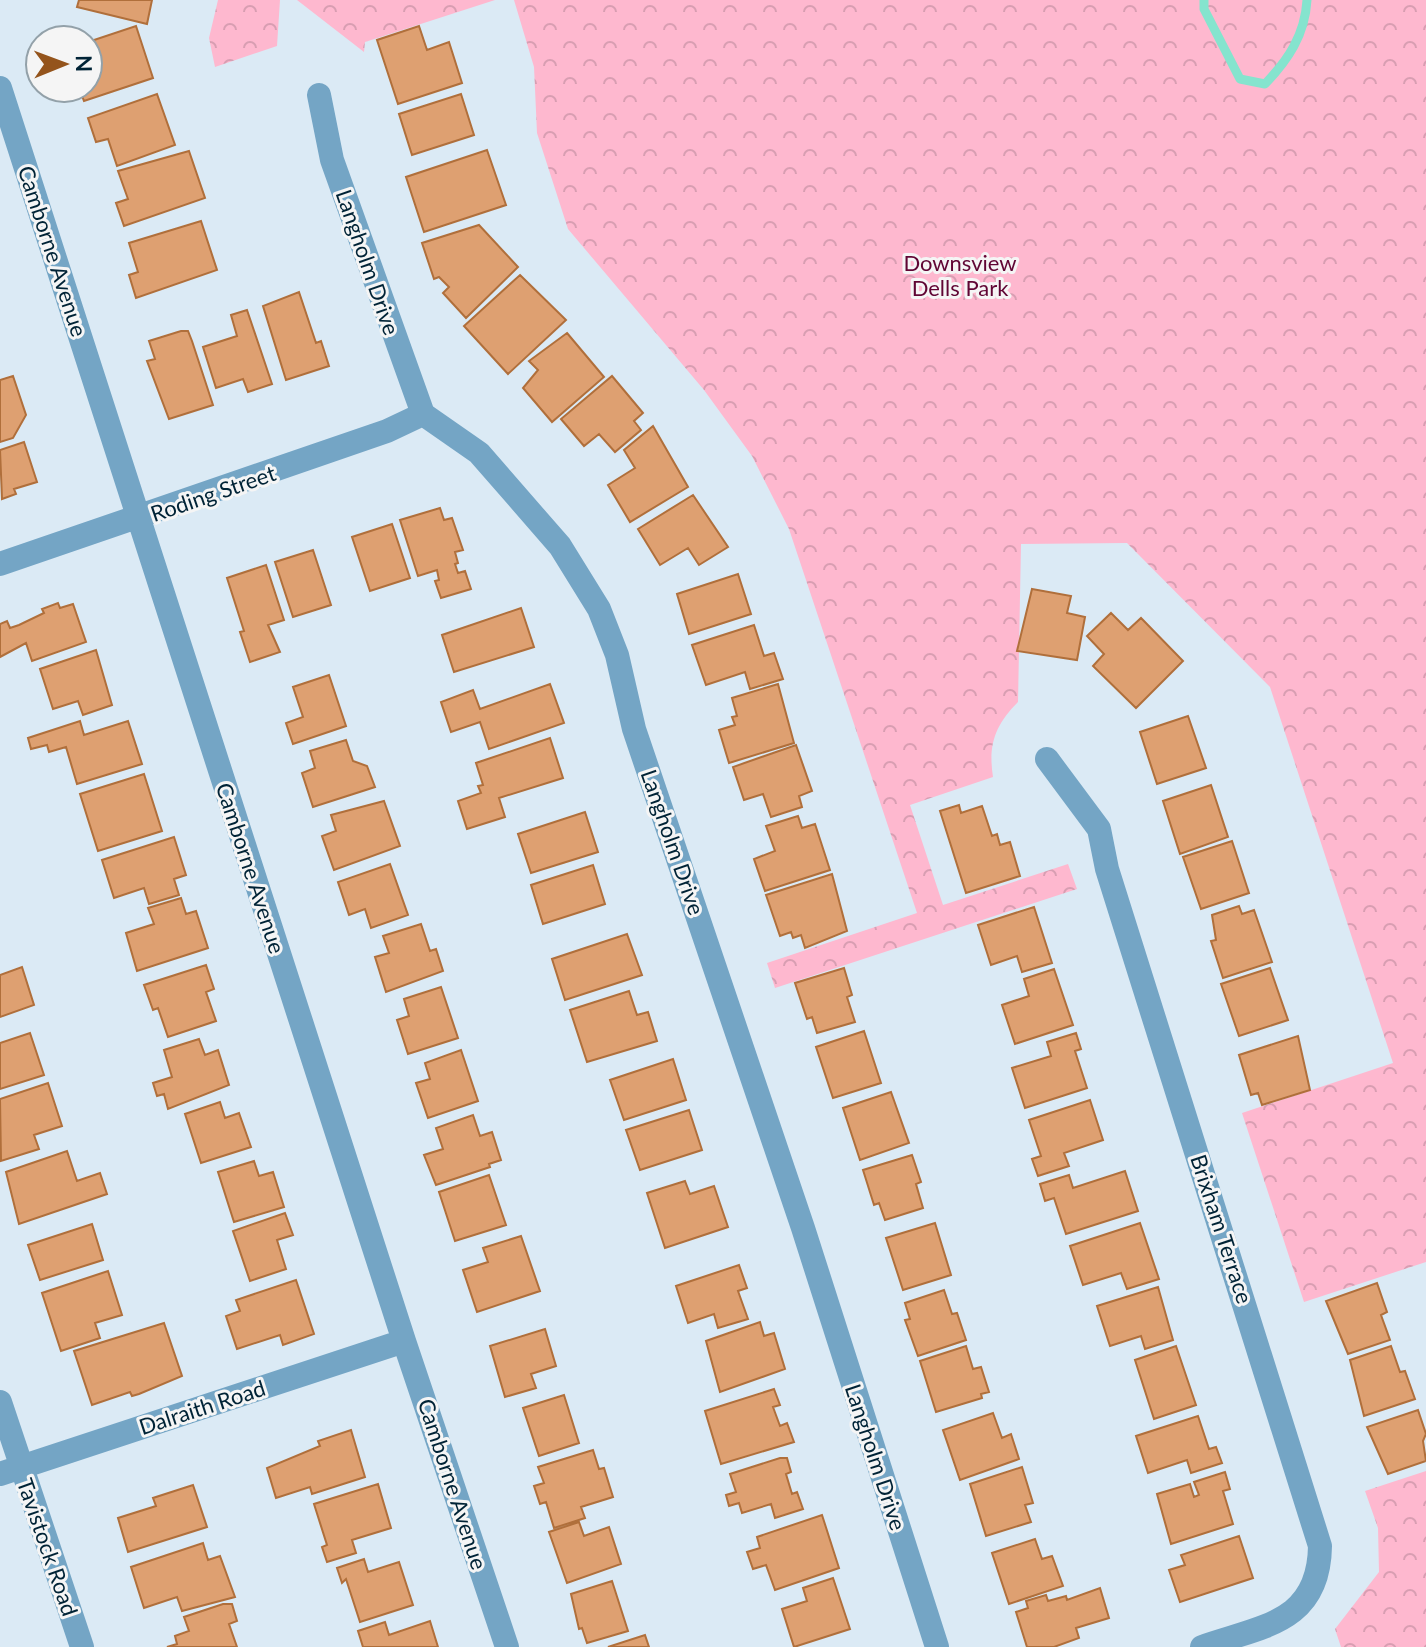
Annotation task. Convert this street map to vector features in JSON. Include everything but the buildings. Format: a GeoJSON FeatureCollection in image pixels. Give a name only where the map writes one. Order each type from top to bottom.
{"type":"FeatureCollection","features":[{"type":"Feature","properties":{"kind":"street","name":"Camborne Avenue"},"geometry":{"type":"LineString","coordinates":[[0,88],[404,1341],[507,1647]]}},
{"type":"Feature","properties":{"kind":"street","name":"Langholm Drive"},"geometry":{"type":"LineString","coordinates":[[319,95],[332,160],[423,414],[479,453],[560,546],[599,609],[617,655],[634,729],[799,1214],[937,1647]]}},
{"type":"Feature","properties":{"kind":"street","name":"Roding Street"},"geometry":{"type":"LineString","coordinates":[[0,564],[387,431],[423,414]]}},
{"type":"Feature","properties":{"kind":"street","name":"Brixham Terrace"},"geometry":{"type":"LineString","coordinates":[[1047,759],[1099,829],[1107,869],[1320,1546],[1309,1598],[1285,1619],[1202,1647]]}},
{"type":"Feature","properties":{"kind":"street","name":"Dalraith Road"},"geometry":{"type":"LineString","coordinates":[[11,1470],[404,1341]]}},
{"type":"Feature","properties":{"kind":"street","name":"Tavistock Road"},"geometry":{"type":"LineString","coordinates":[[0,1402],[11,1470],[82,1647]]}},
{"type":"Feature","properties":{"kind":"green space"},"geometry":{"type":"Polygon","coordinates":[[[218,0],[280,0],[277,46],[215,67],[209,38],[218,0]]]}},
{"type":"Feature","properties":{"kind":"green space"},"geometry":{"type":"Polygon","coordinates":[[[297,0],[495,0],[365,42],[364,52],[297,0]]]}},
{"type":"Feature","properties":{"kind":"green space","name":"Downsview Dells Park"},"geometry":{"type":"Polygon","coordinates":[[[514,0],[1426,0],[1426,1262],[1304,1302],[1242,1113],[1393,1063],[1270,687],[1127,543],[1021,544],[1018,702],[995,736],[993,777],[910,805],[943,905],[1068,864],[1077,889],[775,988],[767,963],[917,913],[789,529],[752,456],[704,390],[568,229],[537,133],[534,67],[514,0]]]}},
{"type":"Feature","properties":{"kind":"green space"},"geometry":{"type":"Polygon","coordinates":[[[1426,1471],[1426,1647],[1341,1647],[1335,1629],[1379,1572],[1378,1528],[1365,1491],[1426,1471]]]}},
{"type":"Feature","properties":{"kind":"waterway"},"geometry":{"type":"LineString","coordinates":[[1204,0],[1204,9],[1240,79],[1265,84],[1294,46],[1303,25],[1307,0]]}}]}
